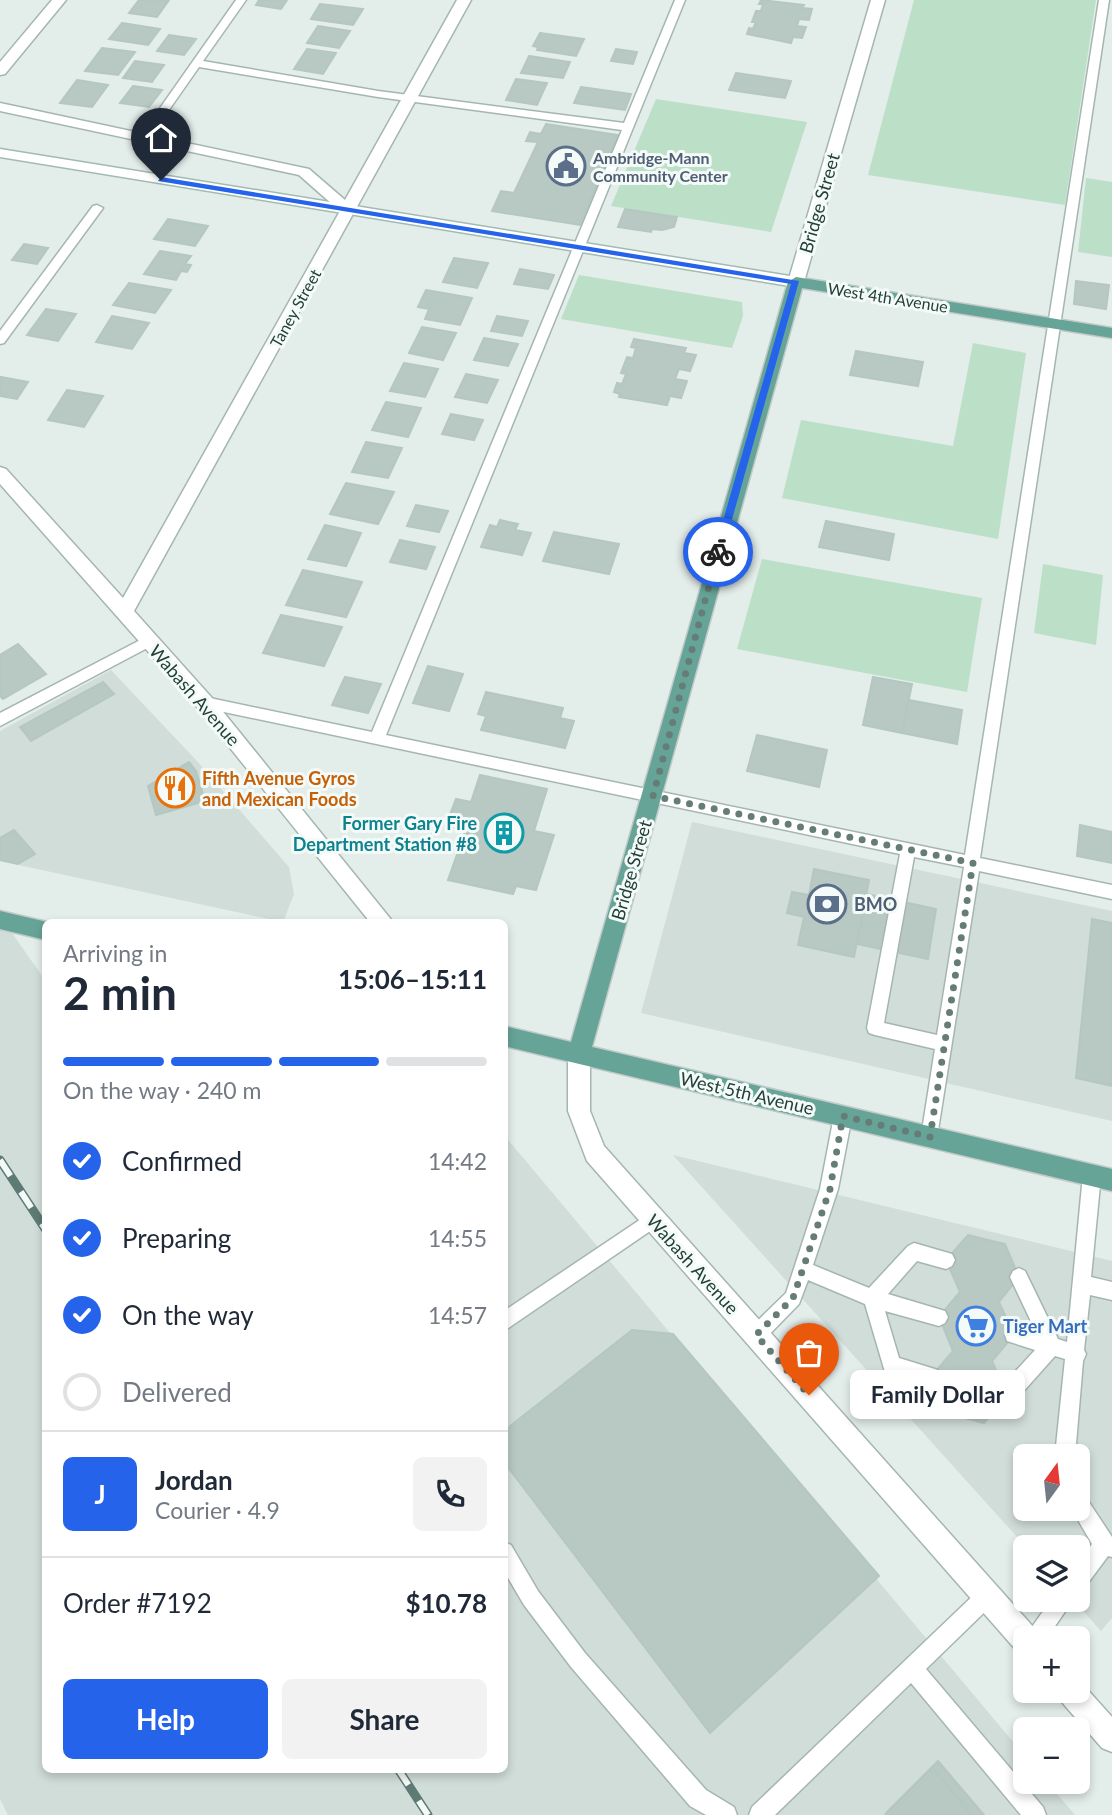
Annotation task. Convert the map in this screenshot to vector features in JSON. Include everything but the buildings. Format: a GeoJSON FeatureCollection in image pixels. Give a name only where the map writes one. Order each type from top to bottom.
{"type":"FeatureCollection","features":[{"type":"Feature","properties":{"kind":"main road","name":"West 4th Avenue"},"geometry":{"type":"LineString","coordinates":[[796,282],[1112,333]]}},
{"type":"Feature","properties":{"kind":"main road","name":"Bridge Street"},"geometry":{"type":"LineString","coordinates":[[579,1054],[796,282]]}},
{"type":"Feature","properties":{"kind":"main road"},"geometry":{"type":"LineString","coordinates":[[0,920],[42,930]]}},
{"type":"Feature","properties":{"kind":"main road","name":"West 5th Avenue"},"geometry":{"type":"LineString","coordinates":[[508,1037],[1102,1177]]}},
{"type":"Feature","properties":{"kind":"street"},"geometry":{"type":"LineString","coordinates":[[0,71],[59,0]]}},
{"type":"Feature","properties":{"kind":"street","name":"Taney Street"},"geometry":{"type":"LineString","coordinates":[[123,614],[464,0]]}},
{"type":"Feature","properties":{"kind":"street","name":"Bridge Street"},"geometry":{"type":"LineString","coordinates":[[796,282],[878,0]]}},
{"type":"Feature","properties":{"kind":"street"},"geometry":{"type":"LineString","coordinates":[[0,107],[304,172],[349,211]]}},
{"type":"Feature","properties":{"kind":"street","name":"West 4th Avenue"},"geometry":{"type":"LineString","coordinates":[[0,153],[796,282]]}},
{"type":"Feature","properties":{"kind":"street","name":"Wabash Avenue"},"geometry":{"type":"LineString","coordinates":[[0,473],[205,703],[380,919]]}},
{"type":"Feature","properties":{"kind":"street","name":"Wabash Avenue"},"geometry":{"type":"LineString","coordinates":[[579,1054],[579,1111],[595,1153],[1013,1626]]}},
{"type":"Feature","properties":{"kind":"street"},"geometry":{"type":"LineString","coordinates":[[1081,1703],[1112,1738]]}},
{"type":"Feature","properties":{"kind":"lane"},"geometry":{"type":"LineString","coordinates":[[144,138],[241,0]]}},
{"type":"Feature","properties":{"kind":"lane"},"geometry":{"type":"LineString","coordinates":[[377,739],[680,0]]}},
{"type":"Feature","properties":{"kind":"lane"},"geometry":{"type":"LineString","coordinates":[[930,1137],[1104,0]]}},
{"type":"Feature","properties":{"kind":"lane"},"geometry":{"type":"LineString","coordinates":[[196,63],[627,127]]}},
{"type":"Feature","properties":{"kind":"lane"},"geometry":{"type":"LineString","coordinates":[[0,340],[97,208]]}},
{"type":"Feature","properties":{"kind":"lane"},"geometry":{"type":"LineString","coordinates":[[0,720],[148,641]]}},
{"type":"Feature","properties":{"kind":"lane"},"geometry":{"type":"LineString","coordinates":[[205,703],[1112,892]]}},
{"type":"Feature","properties":{"kind":"lane"},"geometry":{"type":"LineString","coordinates":[[908,849],[875,1028],[944,1044]]}},
{"type":"Feature","properties":{"kind":"lane"},"geometry":{"type":"LineString","coordinates":[[756,1335],[793,1298],[830,1189],[843,1116]]}},
{"type":"Feature","properties":{"kind":"lane"},"geometry":{"type":"LineString","coordinates":[[1066,1444],[1082,1284],[1102,1177]]}},
{"type":"Feature","properties":{"kind":"lane"},"geometry":{"type":"LineString","coordinates":[[508,1319],[653,1219]]}},
{"type":"Feature","properties":{"kind":"lane"},"geometry":{"type":"LineString","coordinates":[[872,1298],[914,1252],[946,1260]]}},
{"type":"Feature","properties":{"kind":"lane"},"geometry":{"type":"LineString","coordinates":[[802,1269],[872,1298],[939,1317]]}},
{"type":"Feature","properties":{"kind":"lane"},"geometry":{"type":"LineString","coordinates":[[1019,1277],[1052,1346]]}},
{"type":"Feature","properties":{"kind":"lane"},"geometry":{"type":"LineString","coordinates":[[1082,1284],[1112,1291]]}},
{"type":"Feature","properties":{"kind":"lane"},"geometry":{"type":"LineString","coordinates":[[872,1298],[892,1365],[931,1377]]}},
{"type":"Feature","properties":{"kind":"lane"},"geometry":{"type":"LineString","coordinates":[[1014,1335],[1077,1354]]}},
{"type":"Feature","properties":{"kind":"lane"},"geometry":{"type":"LineString","coordinates":[[1007,1395],[1052,1346]]}},
{"type":"Feature","properties":{"kind":"lane"},"geometry":{"type":"LineString","coordinates":[[1090,1520],[1108,1546],[1090,1566]]}},
{"type":"Feature","properties":{"kind":"lane"},"geometry":{"type":"LineString","coordinates":[[508,1559],[531,1598],[578,1660],[698,1798],[726,1815]]}},
{"type":"Feature","properties":{"kind":"lane"},"geometry":{"type":"LineString","coordinates":[[760,1815],[987,1597]]}},
{"type":"Feature","properties":{"kind":"lane"},"geometry":{"type":"LineString","coordinates":[[1043,1626],[1054,1612]]}},
{"type":"Feature","properties":{"kind":"lane"},"geometry":{"type":"LineString","coordinates":[[912,1668],[1035,1815]]}},
{"type":"Feature","properties":{"kind":"shaded area"},"geometry":{"type":"Polygon","coordinates":[[[111,670],[196,760],[289,867],[294,894],[284,919],[269,919],[0,861],[0,731],[111,670]]]}},
{"type":"Feature","properties":{"kind":"shaded area"},"geometry":{"type":"Polygon","coordinates":[[[692,822],[1112,911],[1112,1121],[641,1013],[692,822]]]}},
{"type":"Feature","properties":{"kind":"shaded area"},"geometry":{"type":"Polygon","coordinates":[[[0,916],[42,976],[42,1773],[508,1773],[508,1140],[1013,1742],[1013,1794],[1057,1794],[1075,1815],[8,1815],[0,1799],[0,916]]]}},
{"type":"Feature","properties":{"kind":"shaded area"},"geometry":{"type":"Polygon","coordinates":[[[673,1155],[1112,1261],[1112,1618],[1101,1631],[1084,1612],[1090,1612],[1090,1535],[1015,1535],[673,1155]]]}},
{"type":"Feature","properties":{"kind":"green space"},"geometry":{"type":"Polygon","coordinates":[[[914,0],[1096,0],[1065,205],[868,175],[914,0]]]}},
{"type":"Feature","properties":{"kind":"green space"},"geometry":{"type":"Polygon","coordinates":[[[656,99],[807,122],[771,232],[611,206],[656,99]]]}},
{"type":"Feature","properties":{"kind":"green space"},"geometry":{"type":"Polygon","coordinates":[[[1086,178],[1112,182],[1112,257],[1078,252],[1086,178]]]}},
{"type":"Feature","properties":{"kind":"green space"},"geometry":{"type":"Polygon","coordinates":[[[579,275],[742,302],[743,316],[732,348],[561,319],[579,275]]]}},
{"type":"Feature","properties":{"kind":"green space"},"geometry":{"type":"Polygon","coordinates":[[[973,343],[1026,353],[998,539],[782,498],[801,420],[953,446],[973,343]]]}},
{"type":"Feature","properties":{"kind":"green space"},"geometry":{"type":"Polygon","coordinates":[[[762,559],[982,598],[967,692],[737,649],[762,559]]]}},
{"type":"Feature","properties":{"kind":"green space"},"geometry":{"type":"Polygon","coordinates":[[[1043,564],[1103,575],[1096,645],[1034,633],[1043,564]]]}},
{"type":"Feature","properties":{"kind":"railway"},"geometry":{"type":"LineString","coordinates":[[0,1160],[42,1224]]}},
{"type":"Feature","properties":{"kind":"railway"},"geometry":{"type":"LineString","coordinates":[[401,1773],[428,1815]]}},
{"type":"Feature","properties":{"kind":"way so far"},"geometry":{"type":"LineString","coordinates":[[718,552],[653,796],[973,863],[930,1137],[843,1116],[830,1189],[793,1298],[756,1335],[809,1395]]}},
{"type":"Feature","properties":{"kind":"place","name":"Ambridge-Mann Community Center"},"geometry":{"type":"Point","coordinates":[566,166]}},
{"type":"Feature","properties":{"kind":"place","name":"Fifth Avenue Gyros and Mexican Foods"},"geometry":{"type":"Point","coordinates":[175,788]}},
{"type":"Feature","properties":{"kind":"place","name":"Former Gary Fire Department Station #8"},"geometry":{"type":"Point","coordinates":[504,833]}},
{"type":"Feature","properties":{"kind":"place","name":"BMO"},"geometry":{"type":"Point","coordinates":[827,904]}},
{"type":"Feature","properties":{"kind":"place","name":"Tiger Mart"},"geometry":{"type":"Point","coordinates":[976,1326]}},
{"type":"Feature","properties":{"kind":"place","name":"Family Dollar"},"geometry":{"type":"Point","coordinates":[809,1395]}},
{"type":"Feature","properties":{"kind":"route"},"geometry":{"type":"LineString","coordinates":[[161,180],[796,282],[718,552]]}}]}
